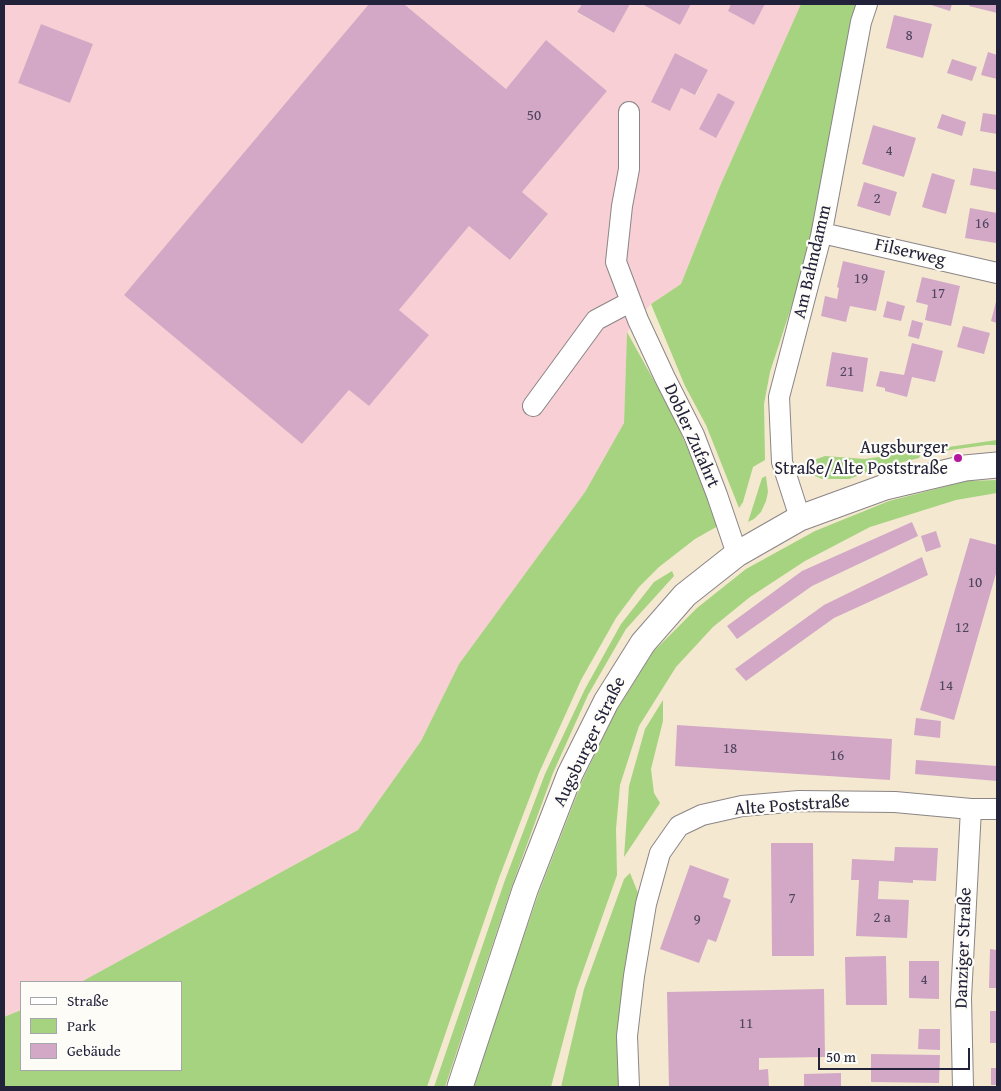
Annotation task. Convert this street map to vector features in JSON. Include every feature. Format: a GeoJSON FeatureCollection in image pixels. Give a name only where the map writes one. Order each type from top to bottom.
{"type":"FeatureCollection","features":[{"type":"Feature","properties":{"kind":"main road","name":"Augsburger Straße"},"geometry":{"type":"LineString","coordinates":[[460,1087],[525,890],[570,774],[606,702],[643,643],[685,595],[737,554],[800,518],[885,487],[966,468],[997,465]]}},
{"type":"Feature","properties":{"kind":"street","name":"Am Bahndamm"},"geometry":{"type":"LineString","coordinates":[[800,518],[782,462],[780,397],[822,233],[861,22],[867,4]]}},
{"type":"Feature","properties":{"kind":"street","name":"Dobler Zufahrt"},"geometry":{"type":"LineString","coordinates":[[629,112],[629,170],[622,206],[616,262],[634,311],[694,435],[737,554]]}},
{"type":"Feature","properties":{"kind":"street","name":"Filserweg"},"geometry":{"type":"LineString","coordinates":[[822,233],[997,273]]}},
{"type":"Feature","properties":{"kind":"street"},"geometry":{"type":"LineString","coordinates":[[533,406],[596,320],[634,311]]}},
{"type":"Feature","properties":{"kind":"street","name":"Alte Poststraße"},"geometry":{"type":"LineString","coordinates":[[629,1087],[627,1036],[634,976],[646,904],[660,853],[679,826],[702,815],[742,806],[799,801],[895,802],[971,809],[997,809]]}},
{"type":"Feature","properties":{"kind":"street","name":"Danziger Straße"},"geometry":{"type":"LineString","coordinates":[[963,1087],[961,998],[971,809]]}},
{"type":"Feature","properties":{"kind":"shaded area"},"geometry":{"type":"Polygon","coordinates":[[[4,4],[369,4],[124,295],[302,444],[349,390],[369,406],[428,335],[399,310],[469,226],[511,260],[548,215],[522,192],[607,91],[547,41],[506,89],[404,4],[582,4],[577,13],[614,33],[630,4],[642,4],[680,25],[691,4],[731,4],[728,11],[754,25],[765,4],[801,4],[720,186],[681,284],[651,304],[627,332],[624,423],[585,492],[459,664],[421,741],[358,830],[83,981],[20,981],[20,1010],[4,1017],[4,4]],[[41,24],[18,83],[70,103],[93,44],[41,24]],[[675,53],[651,102],[670,111],[681,88],[696,95],[708,70],[675,53]],[[718,93],[699,129],[735,102],[718,93]]]}},
{"type":"Feature","properties":{"kind":"green space"},"geometry":{"type":"Polygon","coordinates":[[[801,4],[859,4],[816,231],[770,372],[764,404],[765,460],[753,467],[743,502],[739,508],[706,425],[685,386],[651,304],[681,284],[720,186],[801,4]]]}},
{"type":"Feature","properties":{"kind":"green space"},"geometry":{"type":"Polygon","coordinates":[[[627,332],[673,415],[708,495],[718,526],[695,539],[659,567],[639,587],[616,618],[581,680],[539,773],[499,878],[427,1087],[4,1087],[4,1017],[20,1010],[20,1071],[182,1071],[182,981],[83,981],[358,830],[421,741],[459,664],[585,492],[624,423],[627,332]]]}},
{"type":"Feature","properties":{"kind":"green space"},"geometry":{"type":"Polygon","coordinates":[[[997,440],[997,445],[921,454],[919,458],[879,468],[849,479],[822,479],[806,472],[800,465],[825,456],[865,459],[997,440]]]}},
{"type":"Feature","properties":{"kind":"green space"},"geometry":{"type":"Polygon","coordinates":[[[766,476],[768,492],[766,501],[761,512],[748,522],[762,478],[766,476]]]}},
{"type":"Feature","properties":{"kind":"green space"},"geometry":{"type":"Polygon","coordinates":[[[997,480],[997,493],[956,500],[870,527],[805,561],[750,597],[713,627],[676,667],[639,726],[620,785],[616,829],[617,875],[577,988],[551,1087],[472,1087],[538,895],[583,779],[615,713],[653,652],[697,608],[746,569],[815,531],[889,501],[967,481],[997,480]]]}},
{"type":"Feature","properties":{"kind":"green space"},"geometry":{"type":"Polygon","coordinates":[[[672,571],[674,576],[626,629],[588,695],[553,773],[513,883],[445,1087],[434,1087],[505,880],[545,774],[585,689],[621,624],[654,582],[672,571]]]}},
{"type":"Feature","properties":{"kind":"green space"},"geometry":{"type":"Polygon","coordinates":[[[663,700],[663,721],[651,769],[654,793],[660,803],[624,857],[629,786],[645,729],[663,700]]]}},
{"type":"Feature","properties":{"kind":"green space"},"geometry":{"type":"Polygon","coordinates":[[[630,873],[642,903],[621,1087],[561,1087],[584,989],[624,879],[630,873]]]}},
{"type":"Feature","properties":{"kind":"building"},"geometry":{"type":"Polygon","coordinates":[[[369,4],[404,4],[506,89],[546,40],[607,91],[522,192],[548,214],[510,260],[469,226],[399,310],[429,335],[369,406],[349,390],[302,444],[124,295],[369,4]]]}},
{"type":"Feature","properties":{"kind":"building"},"geometry":{"type":"Polygon","coordinates":[[[582,4],[630,4],[614,33],[577,12],[582,4]]]}},
{"type":"Feature","properties":{"kind":"building"},"geometry":{"type":"Polygon","coordinates":[[[642,4],[691,4],[680,25],[642,4]]]}},
{"type":"Feature","properties":{"kind":"building"},"geometry":{"type":"Polygon","coordinates":[[[731,4],[765,4],[754,25],[728,11],[731,4]]]}},
{"type":"Feature","properties":{"kind":"building"},"geometry":{"type":"Polygon","coordinates":[[[928,4],[952,4],[950,11],[928,4]]]}},
{"type":"Feature","properties":{"kind":"building"},"geometry":{"type":"Polygon","coordinates":[[[970,4],[997,4],[997,13],[969,6],[970,4]]]}},
{"type":"Feature","properties":{"kind":"building"},"geometry":{"type":"Polygon","coordinates":[[[894,15],[932,24],[923,58],[886,48],[894,15]]]}},
{"type":"Feature","properties":{"kind":"building"},"geometry":{"type":"Polygon","coordinates":[[[41,24],[93,44],[70,103],[18,83],[41,24]]]}},
{"type":"Feature","properties":{"kind":"building"},"geometry":{"type":"Polygon","coordinates":[[[988,52],[997,55],[997,79],[981,75],[988,52]]]}},
{"type":"Feature","properties":{"kind":"building"},"geometry":{"type":"Polygon","coordinates":[[[675,53],[708,70],[695,95],[681,88],[670,111],[651,102],[675,53]]]}},
{"type":"Feature","properties":{"kind":"building"},"geometry":{"type":"Polygon","coordinates":[[[952,59],[977,67],[972,81],[947,73],[952,59]]]}},
{"type":"Feature","properties":{"kind":"building"},"geometry":{"type":"Polygon","coordinates":[[[718,93],[735,102],[716,138],[699,129],[718,93]]]}},
{"type":"Feature","properties":{"kind":"building"},"geometry":{"type":"Polygon","coordinates":[[[983,113],[997,115],[997,134],[980,131],[983,113]]]}},
{"type":"Feature","properties":{"kind":"building"},"geometry":{"type":"Polygon","coordinates":[[[942,114],[966,122],[962,136],[937,128],[942,114]]]}},
{"type":"Feature","properties":{"kind":"building"},"geometry":{"type":"Polygon","coordinates":[[[873,125],[916,138],[904,177],[862,164],[873,125]]]}},
{"type":"Feature","properties":{"kind":"building"},"geometry":{"type":"Polygon","coordinates":[[[973,168],[997,172],[997,190],[970,185],[973,168]]]}},
{"type":"Feature","properties":{"kind":"building"},"geometry":{"type":"Polygon","coordinates":[[[932,173],[955,180],[946,214],[922,207],[932,173]]]}},
{"type":"Feature","properties":{"kind":"building"},"geometry":{"type":"Polygon","coordinates":[[[864,182],[897,192],[890,216],[857,206],[864,182]]]}},
{"type":"Feature","properties":{"kind":"building"},"geometry":{"type":"Polygon","coordinates":[[[970,208],[997,213],[996,243],[965,238],[970,208]]]}},
{"type":"Feature","properties":{"kind":"building"},"geometry":{"type":"Polygon","coordinates":[[[843,261],[885,271],[876,311],[850,306],[846,322],[821,316],[825,296],[837,299],[839,288],[837,287],[843,261]]]}},
{"type":"Feature","properties":{"kind":"building"},"geometry":{"type":"Polygon","coordinates":[[[922,277],[960,286],[951,326],[925,320],[928,305],[916,302],[922,277]]]}},
{"type":"Feature","properties":{"kind":"building"},"geometry":{"type":"Polygon","coordinates":[[[997,298],[997,323],[991,321],[997,298]]]}},
{"type":"Feature","properties":{"kind":"building"},"geometry":{"type":"Polygon","coordinates":[[[887,301],[905,306],[901,321],[883,317],[887,301]]]}},
{"type":"Feature","properties":{"kind":"building"},"geometry":{"type":"Polygon","coordinates":[[[912,320],[923,323],[919,339],[908,336],[912,320]]]}},
{"type":"Feature","properties":{"kind":"building"},"geometry":{"type":"Polygon","coordinates":[[[963,326],[990,333],[984,354],[957,347],[963,326]]]}},
{"type":"Feature","properties":{"kind":"building"},"geometry":{"type":"Polygon","coordinates":[[[912,343],[943,351],[935,382],[912,377],[907,397],[885,391],[885,388],[876,386],[880,371],[904,375],[912,343]]]}},
{"type":"Feature","properties":{"kind":"building"},"geometry":{"type":"Polygon","coordinates":[[[832,352],[868,358],[863,392],[826,386],[832,352]]]}},
{"type":"Feature","properties":{"kind":"building"},"geometry":{"type":"Polygon","coordinates":[[[912,522],[918,536],[812,586],[737,639],[727,626],[802,571],[912,522]]]}},
{"type":"Feature","properties":{"kind":"building"},"geometry":{"type":"Polygon","coordinates":[[[936,531],[941,547],[926,552],[921,536],[936,531]]]}},
{"type":"Feature","properties":{"kind":"building"},"geometry":{"type":"Polygon","coordinates":[[[970,538],[997,545],[997,570],[954,720],[920,710],[970,538]]]}},
{"type":"Feature","properties":{"kind":"building"},"geometry":{"type":"Polygon","coordinates":[[[922,557],[928,575],[834,618],[746,681],[735,669],[824,605],[922,557]]]}},
{"type":"Feature","properties":{"kind":"building"},"geometry":{"type":"Polygon","coordinates":[[[916,718],[941,721],[940,738],[914,735],[916,718]]]}},
{"type":"Feature","properties":{"kind":"building"},"geometry":{"type":"Polygon","coordinates":[[[677,725],[892,739],[890,780],[675,766],[677,725]]]}},
{"type":"Feature","properties":{"kind":"building"},"geometry":{"type":"Polygon","coordinates":[[[916,760],[997,766],[997,781],[915,774],[916,760]]]}},
{"type":"Feature","properties":{"kind":"building"},"geometry":{"type":"Polygon","coordinates":[[[771,843],[813,843],[814,956],[772,956],[771,843]]]}},
{"type":"Feature","properties":{"kind":"building"},"geometry":{"type":"Polygon","coordinates":[[[895,847],[938,848],[936,881],[913,880],[913,883],[879,881],[878,899],[909,900],[907,938],[856,936],[859,880],[851,880],[852,859],[894,861],[895,847]]]}},
{"type":"Feature","properties":{"kind":"building"},"geometry":{"type":"Polygon","coordinates":[[[690,865],[729,879],[723,897],[731,900],[716,942],[708,939],[699,963],[660,949],[690,865]]]}},
{"type":"Feature","properties":{"kind":"building"},"geometry":{"type":"Polygon","coordinates":[[[990,949],[997,950],[997,988],[989,988],[990,949]]]}},
{"type":"Feature","properties":{"kind":"building"},"geometry":{"type":"Polygon","coordinates":[[[886,956],[887,1005],[846,1005],[845,957],[886,956]]]}},
{"type":"Feature","properties":{"kind":"building"},"geometry":{"type":"Polygon","coordinates":[[[909,961],[939,961],[939,999],[909,998],[909,961]]]}},
{"type":"Feature","properties":{"kind":"building"},"geometry":{"type":"Polygon","coordinates":[[[824,989],[825,1057],[759,1058],[759,1070],[768,1069],[769,1087],[669,1087],[667,992],[824,989]]]}},
{"type":"Feature","properties":{"kind":"building"},"geometry":{"type":"Polygon","coordinates":[[[990,1011],[997,1011],[997,1043],[990,1043],[990,1011]]]}},
{"type":"Feature","properties":{"kind":"building"},"geometry":{"type":"Polygon","coordinates":[[[919,1029],[940,1029],[940,1050],[918,1049],[919,1029]]]}},
{"type":"Feature","properties":{"kind":"building"},"geometry":{"type":"Polygon","coordinates":[[[871,1054],[940,1055],[939,1083],[871,1082],[871,1054]]]}},
{"type":"Feature","properties":{"kind":"building"},"geometry":{"type":"Polygon","coordinates":[[[991,1068],[997,1068],[997,1085],[991,1085],[991,1068]]]}},
{"type":"Feature","properties":{"kind":"building"},"geometry":{"type":"Polygon","coordinates":[[[841,1073],[841,1087],[804,1087],[804,1074],[841,1073]]]}},
{"type":"Feature","properties":{"kind":"place","name":"Augsburger Straße/Alte Poststraße"},"geometry":{"type":"Point","coordinates":[958,458]}}]}
